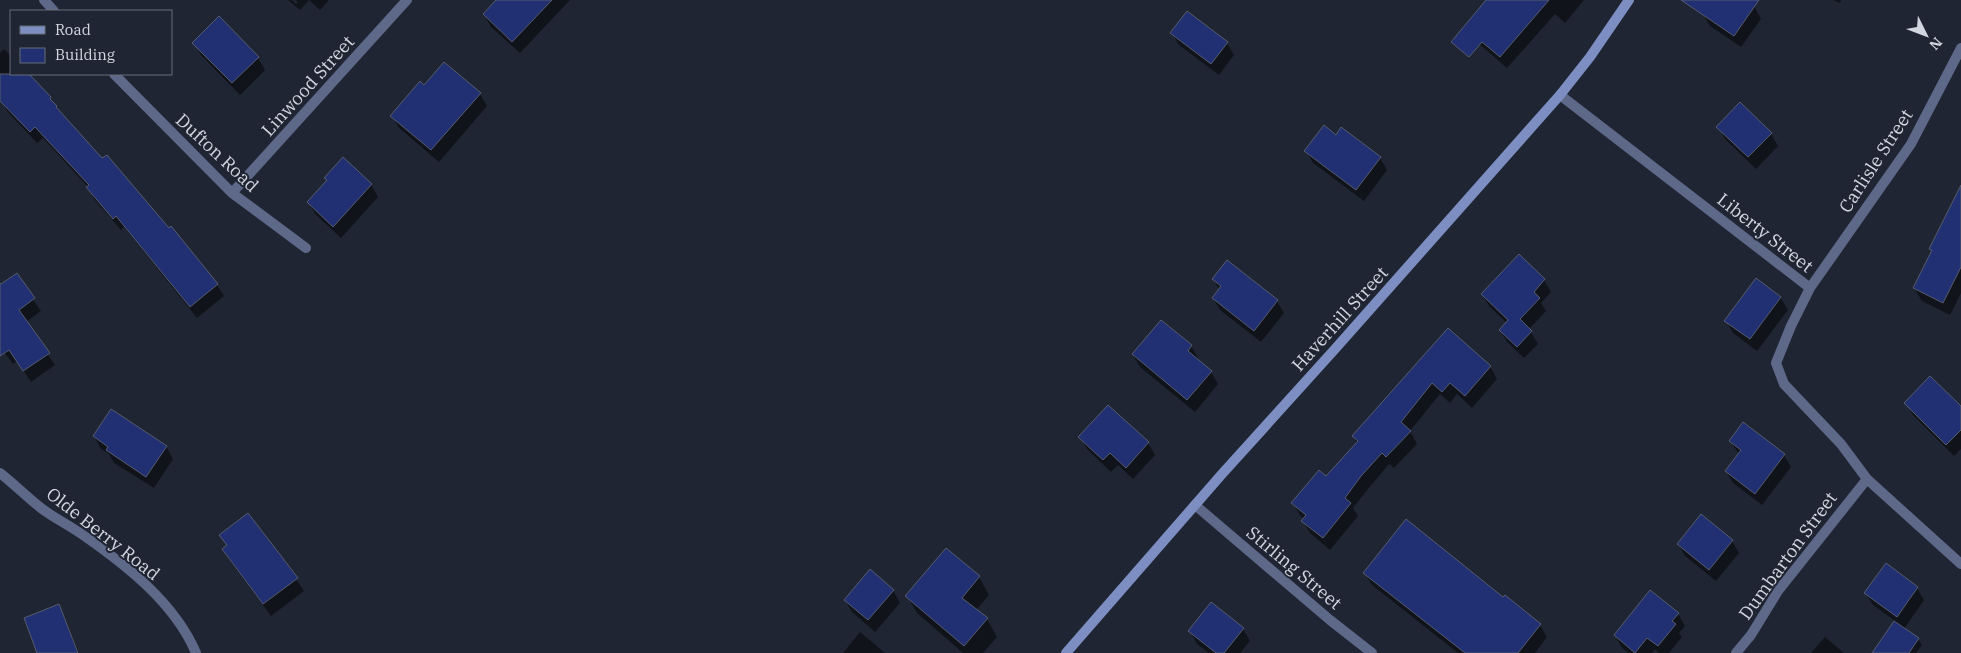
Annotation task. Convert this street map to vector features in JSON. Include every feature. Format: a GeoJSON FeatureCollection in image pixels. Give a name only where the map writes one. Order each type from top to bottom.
{"type":"FeatureCollection","features":[{"type":"Feature","properties":{"kind":"main road","name":"Haverhill Street"},"geometry":{"type":"LineString","coordinates":[[1066,653],[1195,505],[1560,95],[1590,57],[1629,0]]}},
{"type":"Feature","properties":{"kind":"street"},"geometry":{"type":"LineString","coordinates":[[44,0],[53,10]]}},
{"type":"Feature","properties":{"kind":"street","name":"Linwood Street"},"geometry":{"type":"LineString","coordinates":[[232,193],[408,0]]}},
{"type":"Feature","properties":{"kind":"street","name":"Carlisle Street"},"geometry":{"type":"LineString","coordinates":[[1810,288],[1910,144],[1961,48]]}},
{"type":"Feature","properties":{"kind":"street","name":"Dufton Road"},"geometry":{"type":"LineString","coordinates":[[115,75],[232,193],[306,248]]}},
{"type":"Feature","properties":{"kind":"street","name":"Liberty Street"},"geometry":{"type":"LineString","coordinates":[[1560,95],[1810,288],[1791,326],[1776,363],[1784,384],[1841,444],[1867,479],[1961,564]]}},
{"type":"Feature","properties":{"kind":"street","name":"Olde Berry Road"},"geometry":{"type":"LineString","coordinates":[[0,472],[41,508],[84,536],[125,567],[164,602],[188,633],[196,653]]}},
{"type":"Feature","properties":{"kind":"street","name":"Dumbarton Street"},"geometry":{"type":"LineString","coordinates":[[1736,653],[1751,635],[1784,583],[1867,479]]}},
{"type":"Feature","properties":{"kind":"street","name":"Stirling Street"},"geometry":{"type":"LineString","coordinates":[[1195,505],[1330,620],[1372,653]]}},
{"type":"Feature","properties":{"kind":"building"},"geometry":{"type":"Polygon","coordinates":[[[496,0],[552,0],[512,42],[483,14],[496,0]]]}},
{"type":"Feature","properties":{"kind":"building"},"geometry":{"type":"Polygon","coordinates":[[[1486,0],[1549,0],[1500,57],[1482,42],[1469,57],[1451,42],[1486,0]]]}},
{"type":"Feature","properties":{"kind":"building"},"geometry":{"type":"Polygon","coordinates":[[[1681,0],[1759,0],[1734,36],[1681,0]]]}},
{"type":"Feature","properties":{"kind":"building"},"geometry":{"type":"Polygon","coordinates":[[[1187,11],[1228,42],[1211,64],[1170,33],[1187,11]]]}},
{"type":"Feature","properties":{"kind":"building"},"geometry":{"type":"Polygon","coordinates":[[[219,16],[259,57],[232,83],[192,43],[219,16]]]}},
{"type":"Feature","properties":{"kind":"building"},"geometry":{"type":"Polygon","coordinates":[[[444,62],[481,93],[431,150],[390,116],[420,81],[424,85],[444,62]]]}},
{"type":"Feature","properties":{"kind":"building"},"geometry":{"type":"Polygon","coordinates":[[[0,74],[30,75],[102,158],[107,155],[169,228],[171,226],[218,284],[190,307],[116,216],[113,219],[86,187],[89,185],[35,127],[30,132],[0,101],[0,74]]]}},
{"type":"Feature","properties":{"kind":"building"},"geometry":{"type":"Polygon","coordinates":[[[1740,102],[1772,133],[1748,157],[1716,127],[1740,102]]]}},
{"type":"Feature","properties":{"kind":"building"},"geometry":{"type":"Polygon","coordinates":[[[1324,125],[1336,135],[1341,127],[1381,157],[1356,190],[1304,151],[1324,125]]]}},
{"type":"Feature","properties":{"kind":"building"},"geometry":{"type":"Polygon","coordinates":[[[343,157],[372,184],[333,227],[307,202],[327,180],[324,178],[343,157]]]}},
{"type":"Feature","properties":{"kind":"building"},"geometry":{"type":"Polygon","coordinates":[[[1961,185],[1961,267],[1943,303],[1913,288],[1932,250],[1929,249],[1961,185]]]}},
{"type":"Feature","properties":{"kind":"building"},"geometry":{"type":"Polygon","coordinates":[[[1519,254],[1545,279],[1534,292],[1540,298],[1520,319],[1532,331],[1517,347],[1499,330],[1508,320],[1481,294],[1519,254]]]}},
{"type":"Feature","properties":{"kind":"building"},"geometry":{"type":"Polygon","coordinates":[[[1227,260],[1278,300],[1254,331],[1212,298],[1221,286],[1212,279],[1227,260]]]}},
{"type":"Feature","properties":{"kind":"building"},"geometry":{"type":"Polygon","coordinates":[[[17,273],[35,298],[19,310],[50,353],[23,371],[9,350],[0,356],[0,283],[17,273]]]}},
{"type":"Feature","properties":{"kind":"building"},"geometry":{"type":"Polygon","coordinates":[[[1756,278],[1781,297],[1750,339],[1724,321],[1756,278]]]}},
{"type":"Feature","properties":{"kind":"building"},"geometry":{"type":"Polygon","coordinates":[[[1161,320],[1192,345],[1188,351],[1212,371],[1187,400],[1132,354],[1161,320]]]}},
{"type":"Feature","properties":{"kind":"building"},"geometry":{"type":"Polygon","coordinates":[[[1448,328],[1491,366],[1465,396],[1450,383],[1442,392],[1432,383],[1401,422],[1411,431],[1386,457],[1382,453],[1361,476],[1345,498],[1351,503],[1323,538],[1301,521],[1306,515],[1291,503],[1319,470],[1326,476],[1358,441],[1352,436],[1448,328]]]}},
{"type":"Feature","properties":{"kind":"building"},"geometry":{"type":"Polygon","coordinates":[[[1930,376],[1961,406],[1961,430],[1946,445],[1904,403],[1930,376]]]}},
{"type":"Feature","properties":{"kind":"building"},"geometry":{"type":"Polygon","coordinates":[[[1108,405],[1149,442],[1126,468],[1110,453],[1103,460],[1078,437],[1108,405]]]}},
{"type":"Feature","properties":{"kind":"building"},"geometry":{"type":"Polygon","coordinates":[[[111,409],[167,446],[146,477],[106,450],[108,447],[93,436],[111,409]]]}},
{"type":"Feature","properties":{"kind":"building"},"geometry":{"type":"Polygon","coordinates":[[[1743,422],[1785,454],[1755,494],[1725,471],[1741,450],[1729,441],[1743,422]]]}},
{"type":"Feature","properties":{"kind":"building"},"geometry":{"type":"Polygon","coordinates":[[[248,513],[298,578],[263,604],[222,549],[227,545],[219,535],[248,513]]]}},
{"type":"Feature","properties":{"kind":"building"},"geometry":{"type":"Polygon","coordinates":[[[1701,514],[1733,540],[1709,570],[1677,544],[1701,514]]]}},
{"type":"Feature","properties":{"kind":"building"},"geometry":{"type":"Polygon","coordinates":[[[1406,519],[1503,597],[1505,595],[1541,624],[1518,653],[1465,653],[1363,573],[1406,519]]]}},
{"type":"Feature","properties":{"kind":"building"},"geometry":{"type":"Polygon","coordinates":[[[946,548],[980,576],[962,598],[988,618],[964,646],[905,596],[946,548]]]}},
{"type":"Feature","properties":{"kind":"building"},"geometry":{"type":"Polygon","coordinates":[[[1886,563],[1918,587],[1897,617],[1864,593],[1886,563]]]}},
{"type":"Feature","properties":{"kind":"building"},"geometry":{"type":"Polygon","coordinates":[[[870,569],[894,590],[868,620],[844,600],[870,569]]]}},
{"type":"Feature","properties":{"kind":"building"},"geometry":{"type":"Polygon","coordinates":[[[1650,590],[1679,613],[1672,621],[1676,624],[1658,646],[1647,638],[1635,653],[1614,635],[1650,590]]]}},
{"type":"Feature","properties":{"kind":"building"},"geometry":{"type":"Polygon","coordinates":[[[1211,602],[1244,628],[1224,653],[1216,653],[1188,631],[1211,602]]]}},
{"type":"Feature","properties":{"kind":"building"},"geometry":{"type":"Polygon","coordinates":[[[59,604],[78,653],[37,653],[24,618],[59,604]]]}},
{"type":"Feature","properties":{"kind":"building"},"geometry":{"type":"Polygon","coordinates":[[[1894,621],[1919,638],[1909,653],[1872,653],[1894,621]]]}}]}
